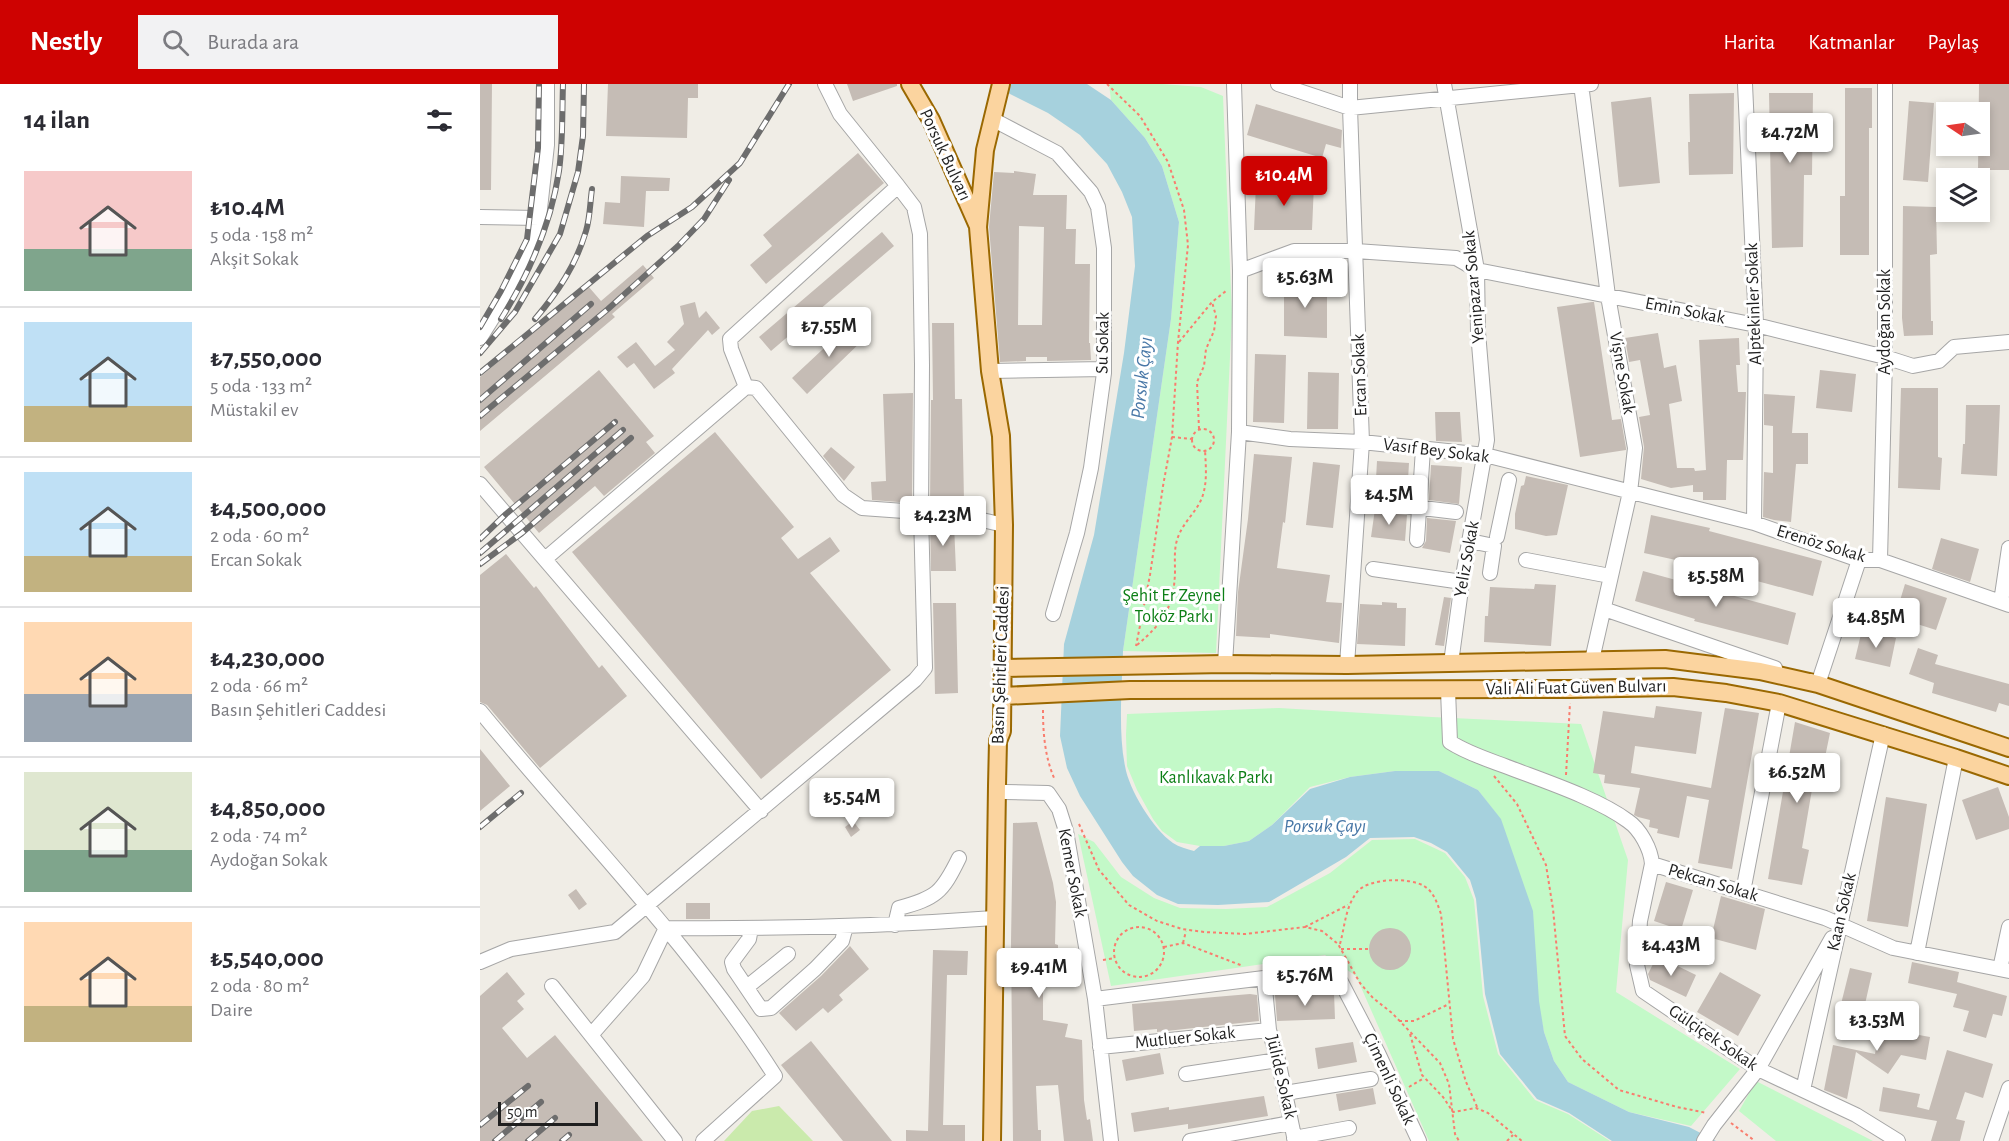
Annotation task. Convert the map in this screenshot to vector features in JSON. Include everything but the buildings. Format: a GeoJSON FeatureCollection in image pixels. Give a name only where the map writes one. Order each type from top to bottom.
{"type":"FeatureCollection","features":[{"type":"Feature","properties":{"kind":"main road","name":"Porsuk Bulvarı"},"geometry":{"type":"LineString","coordinates":[[910,84],[931,120],[978,226]]}},
{"type":"Feature","properties":{"kind":"main road","name":"Basın Şehitleri Caddesi"},"geometry":{"type":"LineString","coordinates":[[992,1141],[998,741],[1002,732],[1004,668],[1004,525],[1001,436],[990,371],[978,226],[985,150],[1001,84]]}},
{"type":"Feature","properties":{"kind":"main road","name":"Vali Ali Fuat Güven Bulvarı"},"geometry":{"type":"LineString","coordinates":[[1004,668],[1676,660],[1760,671],[1818,684],[2009,748]]}},
{"type":"Feature","properties":{"kind":"main road","name":"Vali Ali Fuat Güven Bulvarı"},"geometry":{"type":"LineString","coordinates":[[1003,696],[1130,690],[1672,687],[1726,693],[1779,703],[1883,734],[2009,776]]}},
{"type":"Feature","properties":{"kind":"main road"},"geometry":{"type":"LineString","coordinates":[[995,865],[1004,844],[1007,741],[1002,732]]}},
{"type":"Feature","properties":{"kind":"street"},"geometry":{"type":"LineString","coordinates":[[480,338],[505,298],[534,241],[539,219],[546,145],[547,84]]}},
{"type":"Feature","properties":{"kind":"street"},"geometry":{"type":"LineString","coordinates":[[480,962],[511,949],[615,932],[915,680],[925,668],[921,513],[920,234],[914,207],[840,114],[825,84]]}},
{"type":"Feature","properties":{"kind":"street"},"geometry":{"type":"LineString","coordinates":[[1225,664],[1239,432],[1240,271],[1234,84]]}},
{"type":"Feature","properties":{"kind":"street"},"geometry":{"type":"LineString","coordinates":[[1278,84],[1350,108],[1446,90],[1584,84]]}},
{"type":"Feature","properties":{"kind":"street","name":"Ercan Sokak"},"geometry":{"type":"LineString","coordinates":[[1347,665],[1362,442],[1350,84]]}},
{"type":"Feature","properties":{"kind":"street","name":"Vişne Sokak"},"geometry":{"type":"LineString","coordinates":[[1584,84],[1608,296],[1635,448],[1630,492],[1592,660]]}},
{"type":"Feature","properties":{"kind":"street","name":"Alptekinler Sokak"},"geometry":{"type":"LineString","coordinates":[[1745,84],[1756,325],[1754,524]]}},
{"type":"Feature","properties":{"kind":"street","name":"Aydoğan Sokak"},"geometry":{"type":"LineString","coordinates":[[1880,560],[1885,357],[1885,84]]}},
{"type":"Feature","properties":{"kind":"street","name":"Yenipazar Sokak"},"geometry":{"type":"LineString","coordinates":[[1446,90],[1477,270],[1478,332],[1488,440],[1485,455]]}},
{"type":"Feature","properties":{"kind":"street","name":"Su Sokak"},"geometry":{"type":"LineString","coordinates":[[992,119],[1058,153],[1091,192],[1098,207],[1104,248],[1104,369],[1082,511],[1053,614]]}},
{"type":"Feature","properties":{"kind":"street"},"geometry":{"type":"LineString","coordinates":[[746,387],[730,339],[898,186]]}},
{"type":"Feature","properties":{"kind":"street"},"geometry":{"type":"LineString","coordinates":[[480,217],[539,219]]}},
{"type":"Feature","properties":{"kind":"street","name":"Emin Sokak"},"geometry":{"type":"LineString","coordinates":[[1240,271],[1294,251],[1356,251],[1456,258],[1477,270],[1756,325],[1913,366],[1939,361],[1954,347],[2009,342]]}},
{"type":"Feature","properties":{"kind":"street"},"geometry":{"type":"LineString","coordinates":[[990,371],[1104,369]]}},
{"type":"Feature","properties":{"kind":"street"},"geometry":{"type":"LineString","coordinates":[[545,559],[746,387],[756,388],[843,495],[862,508],[960,515],[1004,525]]}},
{"type":"Feature","properties":{"kind":"street","name":"Vasıf Bey Sokak"},"geometry":{"type":"LineString","coordinates":[[1239,432],[1290,439],[1362,442],[1485,455],[1630,492]]}},
{"type":"Feature","properties":{"kind":"street"},"geometry":{"type":"LineString","coordinates":[[1417,540],[1424,449]]}},
{"type":"Feature","properties":{"kind":"street","name":"Yeliz Sokak"},"geometry":{"type":"LineString","coordinates":[[1451,663],[1462,582],[1485,455]]}},
{"type":"Feature","properties":{"kind":"street"},"geometry":{"type":"LineString","coordinates":[[1497,537],[1509,480]]}},
{"type":"Feature","properties":{"kind":"street"},"geometry":{"type":"LineString","coordinates":[[480,484],[761,811]]}},
{"type":"Feature","properties":{"kind":"street","name":"Erenöz Sokak"},"geometry":{"type":"LineString","coordinates":[[1630,492],[1754,524],[1859,560],[1880,560],[2005,604]]}},
{"type":"Feature","properties":{"kind":"street"},"geometry":{"type":"LineString","coordinates":[[1381,503],[1456,512]]}},
{"type":"Feature","properties":{"kind":"street"},"geometry":{"type":"LineString","coordinates":[[1476,508],[1503,512]]}},
{"type":"Feature","properties":{"kind":"street"},"geometry":{"type":"LineString","coordinates":[[1470,541],[1494,546],[1490,573]]}},
{"type":"Feature","properties":{"kind":"street"},"geometry":{"type":"LineString","coordinates":[[2005,604],[2009,548]]}},
{"type":"Feature","properties":{"kind":"street"},"geometry":{"type":"LineString","coordinates":[[1526,560],[1610,576]]}},
{"type":"Feature","properties":{"kind":"street"},"geometry":{"type":"LineString","coordinates":[[1604,609],[1818,684],[1859,560]]}},
{"type":"Feature","properties":{"kind":"street"},"geometry":{"type":"LineString","coordinates":[[1372,569],[1462,582]]}},
{"type":"Feature","properties":{"kind":"street","name":"Pekcan Sokak"},"geometry":{"type":"LineString","coordinates":[[1448,690],[1450,742],[1462,750],[1594,802],[1630,821],[1651,853],[1652,864],[1825,918],[1893,948],[2005,970]]}},
{"type":"Feature","properties":{"kind":"street"},"geometry":{"type":"LineString","coordinates":[[1743,892],[1779,703]]}},
{"type":"Feature","properties":{"kind":"street"},"geometry":{"type":"LineString","coordinates":[[480,711],[532,775],[666,927],[750,1038],[775,1076],[703,1141]]}},
{"type":"Feature","properties":{"kind":"street","name":"Kaan Sokak"},"geometry":{"type":"LineString","coordinates":[[1803,1090],[1883,734]]}},
{"type":"Feature","properties":{"kind":"street"},"geometry":{"type":"LineString","coordinates":[[1917,952],[1956,758]]}},
{"type":"Feature","properties":{"kind":"street","name":"Kemer Sokak"},"geometry":{"type":"LineString","coordinates":[[1005,792],[1048,793],[1059,809],[1066,831],[1095,999],[1111,1141]]}},
{"type":"Feature","properties":{"kind":"street"},"geometry":{"type":"LineString","coordinates":[[895,925],[899,908],[927,900],[947,883],[959,858]]}},
{"type":"Feature","properties":{"kind":"street","name":"Gülçiçek Sokak"},"geometry":{"type":"LineString","coordinates":[[1652,864],[1640,921],[1636,965],[1643,991],[1758,1069],[1856,1115],[1899,1141]]}},
{"type":"Feature","properties":{"kind":"street"},"geometry":{"type":"LineString","coordinates":[[666,927],[895,925],[994,918]]}},
{"type":"Feature","properties":{"kind":"street"},"geometry":{"type":"LineString","coordinates":[[1704,1141],[1758,1069],[1839,925]]}},
{"type":"Feature","properties":{"kind":"street"},"geometry":{"type":"LineString","coordinates":[[751,928],[749,939],[732,962],[734,969],[761,1009],[771,1008],[815,969],[842,941],[846,926]]}},
{"type":"Feature","properties":{"kind":"street"},"geometry":{"type":"LineString","coordinates":[[591,1035],[643,976],[666,927]]}},
{"type":"Feature","properties":{"kind":"street"},"geometry":{"type":"LineString","coordinates":[[2005,970],[2009,927]]}},
{"type":"Feature","properties":{"kind":"street"},"geometry":{"type":"LineString","coordinates":[[747,987],[788,954]]}},
{"type":"Feature","properties":{"kind":"street","name":"Çimenli Sokak"},"geometry":{"type":"LineString","coordinates":[[1095,999],[1264,978],[1327,975],[1341,982],[1378,1053],[1419,1141]]}},
{"type":"Feature","properties":{"kind":"street","name":"Jülide Sokak"},"geometry":{"type":"LineString","coordinates":[[1264,978],[1269,1030],[1278,1060],[1294,1140]]}},
{"type":"Feature","properties":{"kind":"street"},"geometry":{"type":"LineString","coordinates":[[552,986],[675,1141]]}},
{"type":"Feature","properties":{"kind":"street","name":"Mutluer Sokak"},"geometry":{"type":"LineString","coordinates":[[1100,1047],[1269,1030]]}},
{"type":"Feature","properties":{"kind":"street"},"geometry":{"type":"LineString","coordinates":[[1186,1074],[1278,1060]]}},
{"type":"Feature","properties":{"kind":"street"},"geometry":{"type":"LineString","coordinates":[[1285,1093],[1371,1079]]}},
{"type":"Feature","properties":{"kind":"street"},"geometry":{"type":"LineString","coordinates":[[1992,1141],[2009,1088]]}},
{"type":"Feature","properties":{"kind":"street"},"geometry":{"type":"LineString","coordinates":[[1190,1141],[1291,1123]]}},
{"type":"Feature","properties":{"kind":"street"},"geometry":{"type":"LineString","coordinates":[[1294,1140],[1349,1128]]}},
{"type":"Feature","properties":{"kind":"path"},"geometry":{"type":"LineString","coordinates":[[1107,84],[1140,116],[1168,162],[1184,210],[1188,245],[1178,342],[1172,437],[1136,646],[1152,632],[1169,610],[1174,590],[1175,548],[1178,536],[1205,490],[1205,450]]}},
{"type":"Feature","properties":{"kind":"path"},"geometry":{"type":"LineString","coordinates":[[1178,342],[1223,292],[1240,287]]}},
{"type":"Feature","properties":{"kind":"path"},"geometry":{"type":"LineString","coordinates":[[1199,429],[1197,382],[1214,331],[1216,316],[1212,302]]}},
{"type":"Feature","properties":{"kind":"path"},"geometry":{"type":"LineString","coordinates":[[1199,429],[1210,431],[1214,436],[1213,444],[1205,450],[1195,447],[1192,439],[1194,433],[1199,429]]}},
{"type":"Feature","properties":{"kind":"path"},"geometry":{"type":"LineString","coordinates":[[1172,437],[1192,439]]}},
{"type":"Feature","properties":{"kind":"path"},"geometry":{"type":"LineString","coordinates":[[1566,790],[1570,689]]}},
{"type":"Feature","properties":{"kind":"path"},"geometry":{"type":"LineString","coordinates":[[1046,694],[1043,731],[1049,767],[1057,785]]}},
{"type":"Feature","properties":{"kind":"path"},"geometry":{"type":"LineString","coordinates":[[1491,772],[1517,804],[1546,865],[1553,909],[1565,1036],[1582,1059],[1619,1090],[1718,1120],[1755,1141]]}},
{"type":"Feature","properties":{"kind":"path"},"geometry":{"type":"LineString","coordinates":[[1077,822],[1099,870],[1130,904],[1157,921],[1204,932],[1245,934],[1305,927],[1322,931],[1341,947],[1360,983],[1425,1045],[1440,1063],[1449,1084],[1455,1134],[1459,1141]]}},
{"type":"Feature","properties":{"kind":"path"},"geometry":{"type":"LineString","coordinates":[[1341,947],[1348,905],[1359,889],[1381,882],[1407,881],[1423,886],[1434,896],[1441,914],[1453,1039],[1466,1082],[1478,1109]]}},
{"type":"Feature","properties":{"kind":"path"},"geometry":{"type":"LineString","coordinates":[[1305,927],[1348,905]]}},
{"type":"Feature","properties":{"kind":"path"},"geometry":{"type":"LineString","coordinates":[[1136,927],[1152,930],[1159,935],[1164,947],[1164,959],[1160,966],[1147,976],[1131,975],[1118,965],[1115,958],[1116,941],[1121,934],[1136,927]]}},
{"type":"Feature","properties":{"kind":"path"},"geometry":{"type":"LineString","coordinates":[[1183,943],[1186,929]]}},
{"type":"Feature","properties":{"kind":"path"},"geometry":{"type":"LineString","coordinates":[[1164,947],[1183,943],[1244,966]]}},
{"type":"Feature","properties":{"kind":"path"},"geometry":{"type":"LineString","coordinates":[[1341,947],[1369,949]]}},
{"type":"Feature","properties":{"kind":"path"},"geometry":{"type":"LineString","coordinates":[[1399,1022],[1414,1021],[1449,1003]]}},
{"type":"Feature","properties":{"kind":"path"},"geometry":{"type":"LineString","coordinates":[[1410,1033],[1425,1077],[1453,1112]]}},
{"type":"Feature","properties":{"kind":"path"},"geometry":{"type":"LineString","coordinates":[[1406,1089],[1425,1077]]}},
{"type":"Feature","properties":{"kind":"path"},"geometry":{"type":"LineString","coordinates":[[1453,1112],[1478,1109],[1488,1113],[1522,1141]]}},
{"type":"Feature","properties":{"kind":"path"},"geometry":{"type":"LineString","coordinates":[[1507,1141],[1513,1135]]}},
{"type":"Feature","properties":{"kind":"green space","name":"Şehit Er Zeynel Toköz Parkı"},"geometry":{"type":"Polygon","coordinates":[[[1109,84],[1201,87],[1223,96],[1232,315],[1216,653],[1123,651],[1171,319],[1179,222],[1162,166],[1145,138],[1111,100],[1109,84]]]}},
{"type":"Feature","properties":{"kind":"green space","name":"Kanlıkavak Parkı"},"geometry":{"type":"Polygon","coordinates":[[[1279,708],[1581,724],[1628,860],[1616,992],[1740,1069],[1691,1126],[1629,1112],[1568,1082],[1554,1061],[1544,1032],[1501,820],[1478,790],[1439,771],[1395,771],[1350,777],[1310,787],[1272,825],[1249,841],[1224,846],[1200,846],[1177,842],[1162,831],[1137,790],[1127,766],[1127,714],[1279,708]]]}},
{"type":"Feature","properties":{"kind":"green space"},"geometry":{"type":"Polygon","coordinates":[[[1078,834],[1094,842],[1121,877],[1154,898],[1180,908],[1267,907],[1330,873],[1372,840],[1415,839],[1445,853],[1465,877],[1474,900],[1483,996],[1498,1054],[1535,1100],[1568,1114],[1610,1141],[1429,1141],[1356,976],[1325,955],[1111,986],[1078,834]]]}},
{"type":"Feature","properties":{"kind":"green space"},"geometry":{"type":"Polygon","coordinates":[[[1756,1081],[1873,1141],[1776,1141],[1739,1111],[1756,1081]]]}},
{"type":"Feature","properties":{"kind":"green space"},"geometry":{"type":"Polygon","coordinates":[[[779,1106],[813,1141],[724,1141],[752,1111],[779,1106]]]}},
{"type":"Feature","properties":{"kind":"water","name":"Porsuk Çayı"},"geometry":{"type":"Polygon","coordinates":[[[990,84],[1087,84],[1111,100],[1145,138],[1162,166],[1179,222],[1171,319],[1123,651],[1121,724],[1125,766],[1131,786],[1150,819],[1173,843],[1194,851],[1200,846],[1224,846],[1249,841],[1272,825],[1310,789],[1350,777],[1395,771],[1439,771],[1478,790],[1501,819],[1533,911],[1539,1001],[1544,1032],[1554,1061],[1568,1082],[1629,1112],[1689,1127],[1716,1141],[1612,1141],[1569,1113],[1537,1099],[1500,1054],[1485,994],[1476,899],[1470,880],[1447,852],[1431,843],[1414,837],[1370,838],[1346,857],[1269,902],[1218,905],[1178,904],[1157,895],[1133,876],[1122,862],[1080,796],[1067,768],[1060,736],[1064,644],[1094,535],[1124,353],[1135,266],[1132,217],[1107,164],[1080,135],[1048,113],[990,84]]]}},
{"type":"Feature","properties":{"kind":"railway"},"geometry":{"type":"LineString","coordinates":[[480,327],[527,239],[538,148],[539,84]]}},
{"type":"Feature","properties":{"kind":"railway"},"geometry":{"type":"LineString","coordinates":[[501,319],[530,266],[545,229],[560,160],[563,84]]}},
{"type":"Feature","properties":{"kind":"railway"},"geometry":{"type":"LineString","coordinates":[[480,353],[515,312],[560,234],[578,172],[583,136],[584,84]]}},
{"type":"Feature","properties":{"kind":"railway"},"geometry":{"type":"LineString","coordinates":[[480,373],[647,236],[692,207],[740,163],[789,84]]}},
{"type":"Feature","properties":{"kind":"railway"},"geometry":{"type":"LineString","coordinates":[[480,416],[608,309],[678,246],[704,219],[729,180]]}},
{"type":"Feature","properties":{"kind":"railway"},"geometry":{"type":"LineString","coordinates":[[535,319],[572,267],[587,226],[592,189]]}},
{"type":"Feature","properties":{"kind":"railway"},"geometry":{"type":"LineString","coordinates":[[480,400],[591,304]]}},
{"type":"Feature","properties":{"kind":"railway"},"geometry":{"type":"LineString","coordinates":[[480,539],[506,514],[615,422]]}},
{"type":"Feature","properties":{"kind":"railway"},"geometry":{"type":"LineString","coordinates":[[480,553],[623,430]]}},
{"type":"Feature","properties":{"kind":"railway"},"geometry":{"type":"LineString","coordinates":[[480,564],[522,533],[631,438]]}},
{"type":"Feature","properties":{"kind":"railway"},"geometry":{"type":"LineString","coordinates":[[480,827],[521,793]]}},
{"type":"Feature","properties":{"kind":"railway"},"geometry":{"type":"LineString","coordinates":[[480,1125],[528,1086]]}},
{"type":"Feature","properties":{"kind":"railway"},"geometry":{"type":"LineString","coordinates":[[495,1141],[541,1102]]}},
{"type":"Feature","properties":{"kind":"railway"},"geometry":{"type":"LineString","coordinates":[[528,1141],[555,1118]]}},
{"type":"Feature","properties":{"kind":"railway"},"geometry":{"type":"LineString","coordinates":[[562,1141],[569,1135]]}}]}
